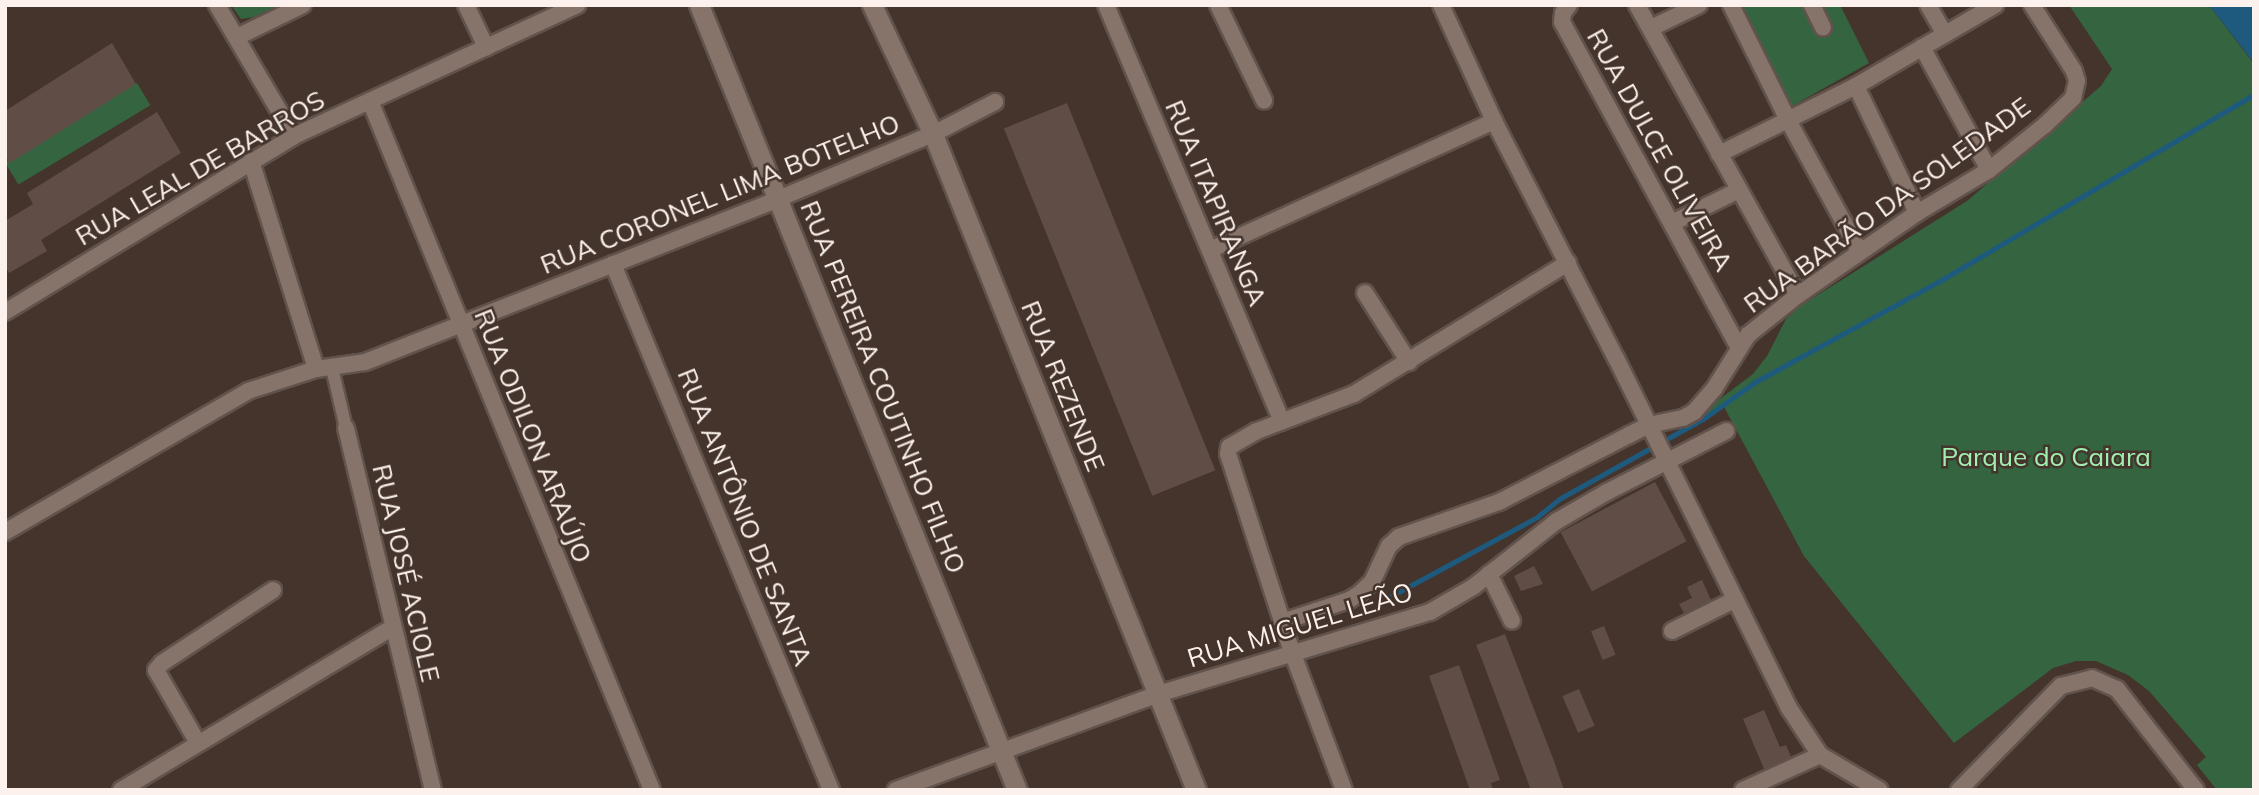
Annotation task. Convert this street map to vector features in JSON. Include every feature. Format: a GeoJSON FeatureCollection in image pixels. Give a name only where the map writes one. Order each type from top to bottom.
{"type":"FeatureCollection","features":[{"type":"Feature","properties":{"kind":"street"},"geometry":{"type":"LineString","coordinates":[[217,5],[295,136]]}},
{"type":"Feature","properties":{"kind":"street"},"geometry":{"type":"LineString","coordinates":[[237,37],[303,5]]}},
{"type":"Feature","properties":{"kind":"street"},"geometry":{"type":"LineString","coordinates":[[466,5],[486,47]]}},
{"type":"Feature","properties":{"kind":"street","name":"RUA LEAL DE BARROS"},"geometry":{"type":"LineString","coordinates":[[5,312],[295,136],[577,5]]}},
{"type":"Feature","properties":{"kind":"street","name":"RUA PEREIRA COUTINHO FILHO"},"geometry":{"type":"LineString","coordinates":[[699,5],[1017,790]]}},
{"type":"Feature","properties":{"kind":"street","name":"RUA REZENDE"},"geometry":{"type":"LineString","coordinates":[[872,5],[933,134],[1196,790]]}},
{"type":"Feature","properties":{"kind":"street","name":"RUA ITAPIRANGA"},"geometry":{"type":"LineString","coordinates":[[1106,5],[1282,421]]}},
{"type":"Feature","properties":{"kind":"street"},"geometry":{"type":"LineString","coordinates":[[1218,5],[1264,100]]}},
{"type":"Feature","properties":{"kind":"street"},"geometry":{"type":"LineString","coordinates":[[1441,5],[1494,121],[1568,263],[1789,708],[1820,755],[1880,790]]}},
{"type":"Feature","properties":{"kind":"street"},"geometry":{"type":"LineString","coordinates":[[1637,5],[1798,295]]}},
{"type":"Feature","properties":{"kind":"street"},"geometry":{"type":"LineString","coordinates":[[1651,28],[1699,5]]}},
{"type":"Feature","properties":{"kind":"street"},"geometry":{"type":"LineString","coordinates":[[1731,5],[1789,122],[1860,252]]}},
{"type":"Feature","properties":{"kind":"street"},"geometry":{"type":"LineString","coordinates":[[1812,5],[1823,29]]}},
{"type":"Feature","properties":{"kind":"street"},"geometry":{"type":"LineString","coordinates":[[1928,5],[1945,34]]}},
{"type":"Feature","properties":{"kind":"street"},"geometry":{"type":"LineString","coordinates":[[1718,154],[1789,122],[1856,86],[1995,5]]}},
{"type":"Feature","properties":{"kind":"street","name":"RUA BARÃO DA SOLEDADE"},"geometry":{"type":"LineString","coordinates":[[1282,622],[1359,594],[1372,582],[1389,546],[1399,537],[1499,502],[1650,428],[1695,412],[1714,389],[1738,346],[1798,295],[1917,213],[1989,170],[2073,98],[2077,90],[2074,71],[2032,5]]}},
{"type":"Feature","properties":{"kind":"street","name":"RUA DULCE OLIVEIRA"},"geometry":{"type":"LineString","coordinates":[[1566,9],[1562,22],[1738,346]]}},
{"type":"Feature","properties":{"kind":"street"},"geometry":{"type":"LineString","coordinates":[[1922,47],[1989,170]]}},
{"type":"Feature","properties":{"kind":"street"},"geometry":{"type":"LineString","coordinates":[[1856,86],[1917,213]]}},
{"type":"Feature","properties":{"kind":"street","name":"RUA ODILON ARAÚJO"},"geometry":{"type":"LineString","coordinates":[[370,101],[652,790]]}},
{"type":"Feature","properties":{"kind":"street","name":"RUA CORONEL LIMA BOTELHO"},"geometry":{"type":"LineString","coordinates":[[5,532],[248,391],[324,369],[365,362],[778,198],[933,134],[995,102]]}},
{"type":"Feature","properties":{"kind":"street"},"geometry":{"type":"LineString","coordinates":[[1210,250],[1494,121]]}},
{"type":"Feature","properties":{"kind":"street","name":"RUA JOSÉ ACIOLE"},"geometry":{"type":"LineString","coordinates":[[251,161],[346,428],[433,790]]}},
{"type":"Feature","properties":{"kind":"street"},"geometry":{"type":"LineString","coordinates":[[1672,223],[1739,190]]}},
{"type":"Feature","properties":{"kind":"street"},"geometry":{"type":"LineString","coordinates":[[1344,790],[1292,652],[1228,454],[1229,447],[1234,441],[1354,394],[1568,263]]}},
{"type":"Feature","properties":{"kind":"street","name":"RUA ANTÔNIO DE SANTA"},"geometry":{"type":"LineString","coordinates":[[613,264],[831,790]]}},
{"type":"Feature","properties":{"kind":"street"},"geometry":{"type":"LineString","coordinates":[[1365,293],[1409,362]]}},
{"type":"Feature","properties":{"kind":"street","name":"RUA MIGUEL LEÃO"},"geometry":{"type":"LineString","coordinates":[[896,790],[1158,694],[1419,616],[1452,600],[1557,521],[1664,459],[1726,431]]}},
{"type":"Feature","properties":{"kind":"street"},"geometry":{"type":"LineString","coordinates":[[1489,574],[1512,621]]}},
{"type":"Feature","properties":{"kind":"street"},"geometry":{"type":"LineString","coordinates":[[198,743],[156,670],[162,663],[273,590]]}},
{"type":"Feature","properties":{"kind":"street"},"geometry":{"type":"LineString","coordinates":[[1672,631],[1734,600]]}},
{"type":"Feature","properties":{"kind":"street"},"geometry":{"type":"LineString","coordinates":[[121,790],[393,627]]}},
{"type":"Feature","properties":{"kind":"street"},"geometry":{"type":"LineString","coordinates":[[1959,790],[2061,686],[2092,678],[2117,690],[2196,790]]}},
{"type":"Feature","properties":{"kind":"street"},"geometry":{"type":"LineString","coordinates":[[1743,790],[1820,755]]}},
{"type":"Feature","properties":{"kind":"green space"},"geometry":{"type":"Polygon","coordinates":[[[231,5],[280,5],[254,17],[241,19],[231,5]]]}},
{"type":"Feature","properties":{"kind":"green space"},"geometry":{"type":"Polygon","coordinates":[[[1742,5],[1840,5],[1869,63],[1792,106],[1742,5]]]}},
{"type":"Feature","properties":{"kind":"green space","name":"Parque do Caiara"},"geometry":{"type":"Polygon","coordinates":[[[2069,5],[2209,5],[2254,64],[2254,790],[2217,790],[2197,765],[2206,757],[2149,691],[2128,675],[2096,661],[2076,661],[2053,668],[1954,743],[1804,556],[1723,405],[1672,435],[1753,374],[1767,356],[1786,319],[1802,305],[1967,201],[2101,86],[2112,69],[2069,5]]]}},
{"type":"Feature","properties":{"kind":"green space"},"geometry":{"type":"Polygon","coordinates":[[[137,83],[150,105],[18,185],[5,162],[137,83]]]}},
{"type":"Feature","properties":{"kind":"water"},"geometry":{"type":"Polygon","coordinates":[[[2209,5],[2254,5],[2254,63],[2209,5]]]}},
{"type":"Feature","properties":{"kind":"building"},"geometry":{"type":"Polygon","coordinates":[[[112,43],[136,84],[10,163],[5,156],[5,111],[112,43]]]}},
{"type":"Feature","properties":{"kind":"building"},"geometry":{"type":"Polygon","coordinates":[[[1067,103],[1215,470],[1152,496],[1004,128],[1067,103]]]}},
{"type":"Feature","properties":{"kind":"building"},"geometry":{"type":"Polygon","coordinates":[[[157,112],[181,153],[41,240],[47,251],[9,273],[5,266],[5,221],[33,204],[27,193],[157,112]]]}},
{"type":"Feature","properties":{"kind":"building"},"geometry":{"type":"Polygon","coordinates":[[[1655,482],[1686,541],[1592,591],[1561,532],[1655,482]]]}},
{"type":"Feature","properties":{"kind":"building"},"geometry":{"type":"Polygon","coordinates":[[[1534,566],[1543,584],[1521,591],[1514,576],[1534,566]]]}},
{"type":"Feature","properties":{"kind":"building"},"geometry":{"type":"Polygon","coordinates":[[[1702,580],[1711,600],[1684,613],[1679,604],[1692,598],[1687,587],[1702,580]]]}},
{"type":"Feature","properties":{"kind":"building"},"geometry":{"type":"Polygon","coordinates":[[[1604,626],[1616,655],[1603,660],[1591,631],[1604,626]]]}},
{"type":"Feature","properties":{"kind":"building"},"geometry":{"type":"Polygon","coordinates":[[[1505,634],[1564,790],[1531,790],[1476,645],[1505,634]]]}},
{"type":"Feature","properties":{"kind":"building"},"geometry":{"type":"Polygon","coordinates":[[[1459,665],[1500,780],[1491,783],[1493,790],[1470,790],[1429,676],[1459,665]]]}},
{"type":"Feature","properties":{"kind":"building"},"geometry":{"type":"Polygon","coordinates":[[[1579,689],[1595,726],[1578,733],[1562,696],[1579,689]]]}},
{"type":"Feature","properties":{"kind":"building"},"geometry":{"type":"Polygon","coordinates":[[[1764,710],[1780,747],[1786,745],[1791,757],[1764,769],[1743,719],[1764,710]]]}},
{"type":"Feature","properties":{"kind":"waterway"},"geometry":{"type":"LineString","coordinates":[[1380,602],[1537,517],[1559,499],[1703,419],[1755,382],[1938,282],[2254,94]]}}]}
